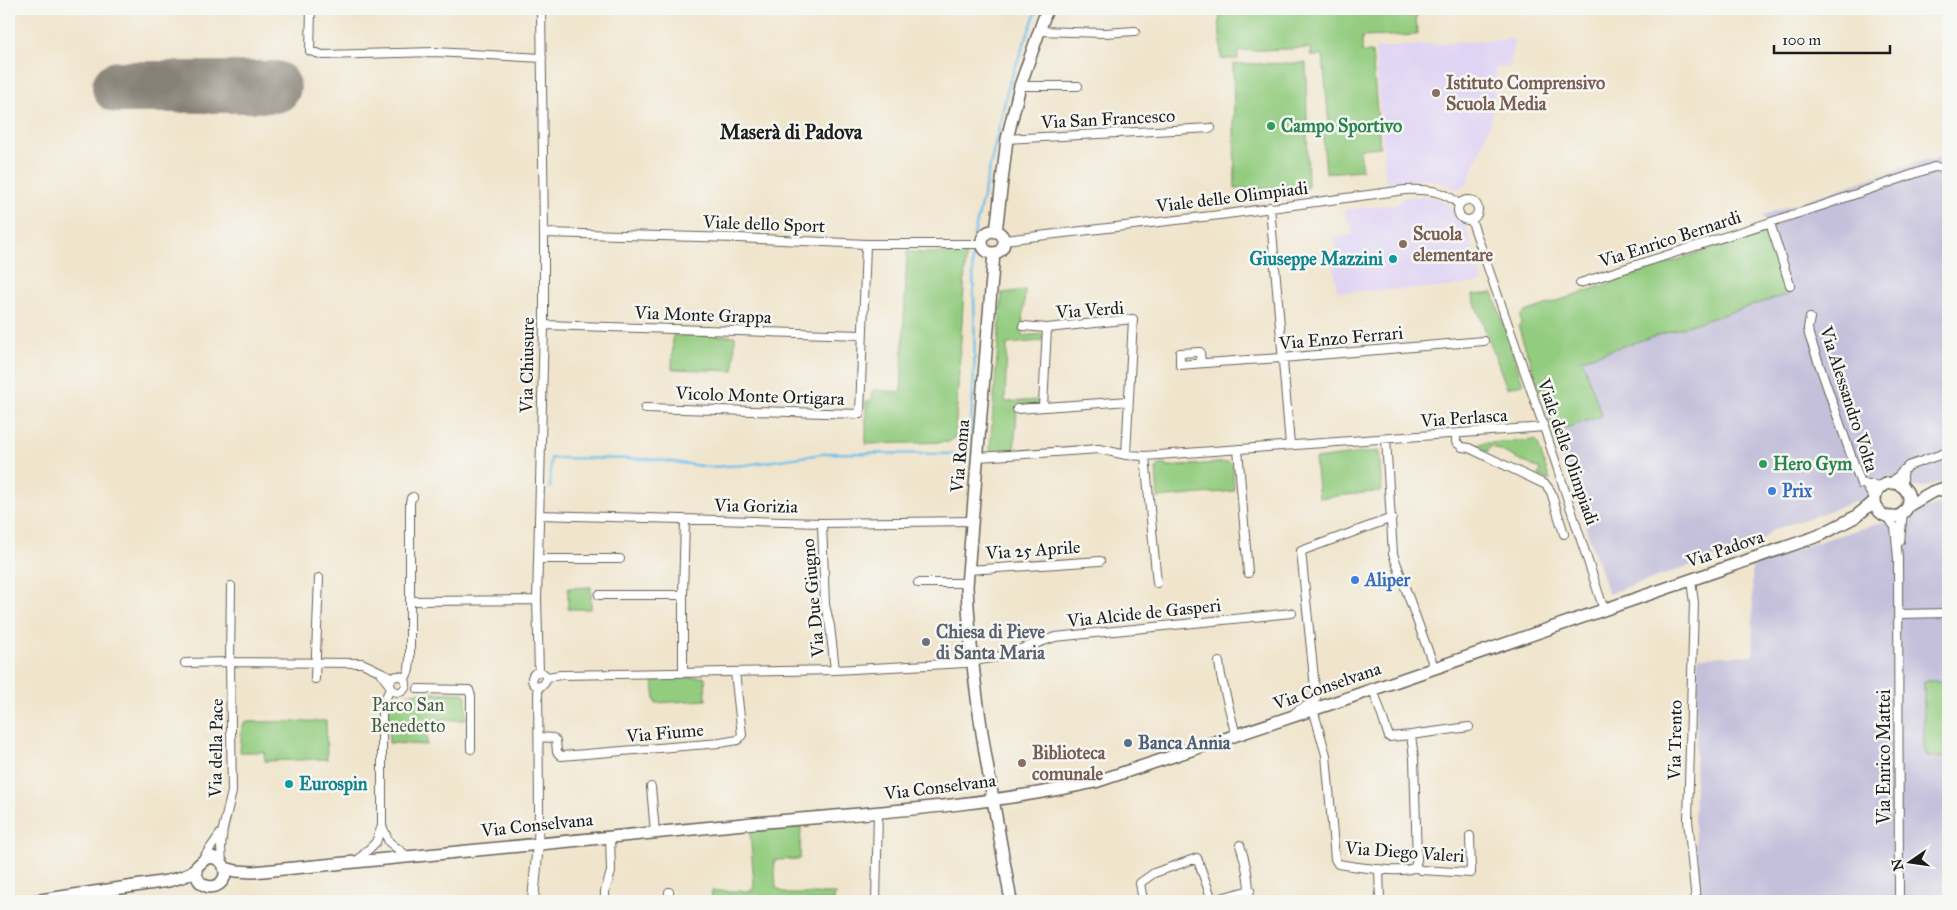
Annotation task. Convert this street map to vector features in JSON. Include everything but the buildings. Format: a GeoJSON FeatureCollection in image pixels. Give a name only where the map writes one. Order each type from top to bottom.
{"type":"FeatureCollection","features":[{"type":"Feature","properties":{"kind":"main road"},"geometry":{"type":"LineString","coordinates":[[1000,236],[986,234],[982,244],[985,250],[994,253],[1000,250],[1007,139],[1020,86],[1047,9]]}},
{"type":"Feature","properties":{"kind":"main road","name":"Via Roma"},"geometry":{"type":"LineString","coordinates":[[994,253],[967,583],[968,624],[993,799],[1011,901]]}},
{"type":"Feature","properties":{"kind":"main road"},"geometry":{"type":"LineString","coordinates":[[1932,492],[1904,489],[1887,484],[1877,492],[1875,501],[1877,508],[1885,515],[1897,516],[1932,492],[1948,487]]}},
{"type":"Feature","properties":{"kind":"main road"},"geometry":{"type":"LineString","coordinates":[[1904,489],[1908,496],[1905,509]]}},
{"type":"Feature","properties":{"kind":"main road","name":"Via Padova"},"geometry":{"type":"LineString","coordinates":[[1604,610],[1818,536],[1855,517],[1875,501]]}},
{"type":"Feature","properties":{"kind":"main road","name":"Via Padova"},"geometry":{"type":"LineString","coordinates":[[1855,517],[1885,515]]}},
{"type":"Feature","properties":{"kind":"main road","name":"Via Conselvana"},"geometry":{"type":"LineString","coordinates":[[223,870],[253,872],[610,836],[878,812],[993,799],[1058,789],[1095,782],[1236,736],[1604,610]]}},
{"type":"Feature","properties":{"kind":"main road"},"geometry":{"type":"LineString","coordinates":[[34,901],[168,881],[187,875],[199,865],[211,858],[218,860],[223,870],[221,883],[207,887],[200,882],[196,874],[199,865]]}},
{"type":"Feature","properties":{"kind":"main road"},"geometry":{"type":"LineString","coordinates":[[168,881],[200,882]]}},
{"type":"Feature","properties":{"kind":"street"},"geometry":{"type":"LineString","coordinates":[[311,9],[310,51],[323,55],[434,52],[542,58]]}},
{"type":"Feature","properties":{"kind":"street","name":"Via Chiusure"},"geometry":{"type":"LineString","coordinates":[[538,843],[538,686],[533,682],[533,677],[539,672],[537,600],[544,325],[541,9]]}},
{"type":"Feature","properties":{"kind":"street"},"geometry":{"type":"LineString","coordinates":[[1039,31],[1105,33],[1135,31]]}},
{"type":"Feature","properties":{"kind":"street"},"geometry":{"type":"LineString","coordinates":[[1020,86],[1078,86]]}},
{"type":"Feature","properties":{"kind":"street","name":"Via San Francesco"},"geometry":{"type":"LineString","coordinates":[[1007,139],[1211,128]]}},
{"type":"Feature","properties":{"kind":"street","name":"Via Enrico Bernardi"},"geometry":{"type":"LineString","coordinates":[[1580,283],[1770,223],[1934,166],[1942,168],[1948,174]]}},
{"type":"Feature","properties":{"kind":"street","name":"Viale delle Olimpiadi"},"geometry":{"type":"LineString","coordinates":[[1000,236],[1418,189],[1440,193],[1455,201],[1459,206]]}},
{"type":"Feature","properties":{"kind":"street"},"geometry":{"type":"LineString","coordinates":[[1466,200],[1476,204],[1477,214],[1471,220],[1460,217],[1458,211],[1459,206],[1466,200]]}},
{"type":"Feature","properties":{"kind":"street"},"geometry":{"type":"LineString","coordinates":[[1270,207],[1290,445]]}},
{"type":"Feature","properties":{"kind":"street","name":"Viale delle Olimpiadi"},"geometry":{"type":"LineString","coordinates":[[1471,220],[1544,427],[1604,610]]}},
{"type":"Feature","properties":{"kind":"street"},"geometry":{"type":"LineString","coordinates":[[1770,223],[1790,286]]}},
{"type":"Feature","properties":{"kind":"street","name":"Viale dello Sport"},"geometry":{"type":"LineString","coordinates":[[544,233],[738,238],[866,244],[982,244]]}},
{"type":"Feature","properties":{"kind":"street"},"geometry":{"type":"LineString","coordinates":[[862,335],[866,244]]}},
{"type":"Feature","properties":{"kind":"street","name":"Via Alessandro Volta"},"geometry":{"type":"LineString","coordinates":[[1810,318],[1809,336],[1830,401],[1861,484],[1887,484]]}},
{"type":"Feature","properties":{"kind":"street","name":"Via Verdi"},"geometry":{"type":"LineString","coordinates":[[1043,406],[1047,328],[1133,320],[1126,455]]}},
{"type":"Feature","properties":{"kind":"street","name":"Via Monte Grappa"},"geometry":{"type":"LineString","coordinates":[[544,325],[862,335]]}},
{"type":"Feature","properties":{"kind":"street"},"geometry":{"type":"LineString","coordinates":[[1023,326],[1047,328]]}},
{"type":"Feature","properties":{"kind":"street","name":"Vicolo Monte Ortigara"},"geometry":{"type":"LineString","coordinates":[[645,408],[860,414],[862,335]]}},
{"type":"Feature","properties":{"kind":"street","name":"Via Enzo Ferrari"},"geometry":{"type":"LineString","coordinates":[[1201,363],[1484,341]]}},
{"type":"Feature","properties":{"kind":"street"},"geometry":{"type":"LineString","coordinates":[[1017,409],[1129,401]]}},
{"type":"Feature","properties":{"kind":"street","name":"Via Perlasca"},"geometry":{"type":"LineString","coordinates":[[978,458],[1099,449],[1126,455],[1146,456],[1544,427]]}},
{"type":"Feature","properties":{"kind":"street"},"geometry":{"type":"LineString","coordinates":[[1464,433],[1468,448]]}},
{"type":"Feature","properties":{"kind":"street"},"geometry":{"type":"LineString","coordinates":[[1456,434],[1456,442],[1462,447],[1468,448],[1546,486],[1551,492],[1564,534]]}},
{"type":"Feature","properties":{"kind":"street"},"geometry":{"type":"LineString","coordinates":[[1386,439],[1393,554],[1434,668]]}},
{"type":"Feature","properties":{"kind":"street"},"geometry":{"type":"LineString","coordinates":[[1238,449],[1248,573]]}},
{"type":"Feature","properties":{"kind":"street"},"geometry":{"type":"LineString","coordinates":[[1887,484],[1908,466],[1948,452]]}},
{"type":"Feature","properties":{"kind":"street"},"geometry":{"type":"LineString","coordinates":[[1146,456],[1157,583]]}},
{"type":"Feature","properties":{"kind":"street"},"geometry":{"type":"LineString","coordinates":[[1903,470],[1904,489]]}},
{"type":"Feature","properties":{"kind":"street","name":"Via Alessandro Volta"},"geometry":{"type":"LineString","coordinates":[[1865,484],[1875,501]]}},
{"type":"Feature","properties":{"kind":"street"},"geometry":{"type":"LineString","coordinates":[[357,861],[376,842],[382,826],[382,706],[390,687],[390,682],[401,679],[409,670],[411,601],[410,503],[413,497]]}},
{"type":"Feature","properties":{"kind":"street","name":"Via Enrico Mattei"},"geometry":{"type":"LineString","coordinates":[[1898,558],[1905,509]]}},
{"type":"Feature","properties":{"kind":"street","name":"Via Gorizia"},"geometry":{"type":"LineString","coordinates":[[539,515],[822,523],[972,521]]}},
{"type":"Feature","properties":{"kind":"street","name":"Via Enrico Mattei"},"geometry":{"type":"LineString","coordinates":[[1885,515],[1895,527],[1898,558],[1899,901]]}},
{"type":"Feature","properties":{"kind":"street"},"geometry":{"type":"LineString","coordinates":[[1290,717],[1295,710],[1312,703],[1316,698],[1301,551],[1392,518]]}},
{"type":"Feature","properties":{"kind":"street"},"geometry":{"type":"LineString","coordinates":[[683,673],[685,520]]}},
{"type":"Feature","properties":{"kind":"street","name":"Via Due Giugno"},"geometry":{"type":"LineString","coordinates":[[822,523],[825,606],[830,626],[835,670]]}},
{"type":"Feature","properties":{"kind":"street"},"geometry":{"type":"LineString","coordinates":[[538,559],[620,559]]}},
{"type":"Feature","properties":{"kind":"street","name":"Via 25 Aprile"},"geometry":{"type":"LineString","coordinates":[[968,570],[1100,561]]}},
{"type":"Feature","properties":{"kind":"street"},"geometry":{"type":"LineString","coordinates":[[315,679],[314,662],[319,578]]}},
{"type":"Feature","properties":{"kind":"street","name":"Via Trento"},"geometry":{"type":"LineString","coordinates":[[1691,580],[1694,603],[1688,820],[1696,901]]}},
{"type":"Feature","properties":{"kind":"street"},"geometry":{"type":"LineString","coordinates":[[918,584],[967,583]]}},
{"type":"Feature","properties":{"kind":"street","name":"Via della Pace"},"geometry":{"type":"LineString","coordinates":[[223,870],[221,846],[232,792],[231,586]]}},
{"type":"Feature","properties":{"kind":"street"},"geometry":{"type":"LineString","coordinates":[[599,596],[683,595]]}},
{"type":"Feature","properties":{"kind":"street"},"geometry":{"type":"LineString","coordinates":[[411,601],[537,600]]}},
{"type":"Feature","properties":{"kind":"street"},"geometry":{"type":"LineString","coordinates":[[1899,614],[1948,613]]}},
{"type":"Feature","properties":{"kind":"street","name":"Via Alcide de Gasperi"},"geometry":{"type":"LineString","coordinates":[[973,662],[1014,652],[1055,637],[1292,614]]}},
{"type":"Feature","properties":{"kind":"street"},"geometry":{"type":"LineString","coordinates":[[546,677],[561,675],[835,670],[973,662]]}},
{"type":"Feature","properties":{"kind":"street"},"geometry":{"type":"LineString","coordinates":[[1219,662],[1236,736]]}},
{"type":"Feature","properties":{"kind":"street"},"geometry":{"type":"LineString","coordinates":[[185,663],[362,663],[418,688]]}},
{"type":"Feature","properties":{"kind":"street"},"geometry":{"type":"LineString","coordinates":[[379,671],[394,691],[401,692]]}},
{"type":"Feature","properties":{"kind":"street"},"geometry":{"type":"LineString","coordinates":[[538,686],[545,684],[546,677],[544,673],[539,672]]}},
{"type":"Feature","properties":{"kind":"street","name":"Via Fiume"},"geometry":{"type":"LineString","coordinates":[[538,737],[553,738],[556,741],[557,752],[561,756],[738,740],[742,734],[736,672]]}},
{"type":"Feature","properties":{"kind":"street"},"geometry":{"type":"LineString","coordinates":[[401,679],[401,692]]}},
{"type":"Feature","properties":{"kind":"street"},"geometry":{"type":"LineString","coordinates":[[382,706],[391,696],[418,688],[469,690],[471,696],[471,749]]}},
{"type":"Feature","properties":{"kind":"street"},"geometry":{"type":"LineString","coordinates":[[1373,689],[1389,737],[1469,727]]}},
{"type":"Feature","properties":{"kind":"street","name":"Via Diego Valeri"},"geometry":{"type":"LineString","coordinates":[[1313,709],[1326,755],[1335,859],[1338,864],[1379,869],[1409,870],[1415,868],[1421,870],[1471,872],[1470,836]]}},
{"type":"Feature","properties":{"kind":"street"},"geometry":{"type":"LineString","coordinates":[[1412,735],[1417,860],[1415,868]]}},
{"type":"Feature","properties":{"kind":"street"},"geometry":{"type":"LineString","coordinates":[[651,787],[656,832]]}},
{"type":"Feature","properties":{"kind":"street"},"geometry":{"type":"LineString","coordinates":[[876,901],[878,812]]}},
{"type":"Feature","properties":{"kind":"street"},"geometry":{"type":"LineString","coordinates":[[382,826],[389,842],[408,856]]}},
{"type":"Feature","properties":{"kind":"street"},"geometry":{"type":"LineString","coordinates":[[199,865],[223,829]]}},
{"type":"Feature","properties":{"kind":"street"},"geometry":{"type":"LineString","coordinates":[[605,901],[605,891],[611,872],[610,836]]}},
{"type":"Feature","properties":{"kind":"street"},"geometry":{"type":"LineString","coordinates":[[533,901],[538,843]]}},
{"type":"Feature","properties":{"kind":"street"},"geometry":{"type":"LineString","coordinates":[[1240,844],[1245,858],[1250,890],[1249,901]]}},
{"type":"Feature","properties":{"kind":"street"},"geometry":{"type":"LineString","coordinates":[[1143,901],[1140,883],[1154,873],[1197,858],[1210,894],[1210,901],[1250,890]]}},
{"type":"Feature","properties":{"kind":"street"},"geometry":{"type":"LineString","coordinates":[[1379,869],[1380,901]]}},
{"type":"Feature","properties":{"kind":"street"},"geometry":{"type":"LineString","coordinates":[[669,892],[669,901]]}},
{"type":"Feature","properties":{"kind":"shaded area","name":"Istituto Comprensivo Scuola Media"},"geometry":{"type":"Polygon","coordinates":[[[1514,39],[1510,67],[1496,68],[1492,119],[1467,185],[1458,189],[1426,178],[1386,184],[1375,48],[1514,39]]]}},
{"type":"Feature","properties":{"kind":"shaded area"},"geometry":{"type":"Polygon","coordinates":[[[1948,155],[1948,479],[1926,487],[1901,487],[1872,496],[1773,530],[1759,542],[1608,594],[1554,432],[1601,415],[1582,359],[1788,294],[1763,215],[1928,159],[1929,161],[1948,155]]]}},
{"type":"Feature","properties":{"kind":"shaded area","name":"Scuola elementare"},"geometry":{"type":"Polygon","coordinates":[[[1422,196],[1435,198],[1449,204],[1456,212],[1458,218],[1465,223],[1483,282],[1437,288],[1337,292],[1332,251],[1336,251],[1335,237],[1353,234],[1351,222],[1346,222],[1344,210],[1397,204],[1400,202],[1400,198],[1422,196]]]}},
{"type":"Feature","properties":{"kind":"shaded area"},"geometry":{"type":"Polygon","coordinates":[[[1948,502],[1948,901],[1700,901],[1694,824],[1698,657],[1753,655],[1752,565],[1814,543],[1948,502]]]}},
{"type":"Feature","properties":{"kind":"green space"},"geometry":{"type":"Polygon","coordinates":[[[1219,9],[1416,9],[1417,35],[1362,37],[1362,52],[1372,52],[1380,147],[1359,149],[1362,170],[1326,173],[1322,126],[1329,125],[1323,56],[1311,56],[1310,48],[1238,51],[1238,59],[1221,59],[1219,9]]]}},
{"type":"Feature","properties":{"kind":"green space","name":"Campo Sportivo"},"geometry":{"type":"Polygon","coordinates":[[[1306,63],[1308,188],[1235,189],[1233,64],[1306,63]]]}},
{"type":"Feature","properties":{"kind":"green space"},"geometry":{"type":"Polygon","coordinates":[[[1768,229],[1789,294],[1582,359],[1602,416],[1554,432],[1518,326],[1521,324],[1520,316],[1525,312],[1768,229]]]}},
{"type":"Feature","properties":{"kind":"green space"},"geometry":{"type":"Polygon","coordinates":[[[907,252],[966,254],[955,437],[949,442],[866,444],[866,401],[872,400],[873,390],[901,392],[907,252]]]}},
{"type":"Feature","properties":{"kind":"green space"},"geometry":{"type":"Polygon","coordinates":[[[1025,290],[1022,336],[1043,334],[1042,341],[1007,344],[1005,402],[1039,400],[1039,405],[1017,409],[1014,451],[992,452],[990,449],[1002,293],[1025,290]]]}},
{"type":"Feature","properties":{"kind":"green space"},"geometry":{"type":"Polygon","coordinates":[[[1493,293],[1523,384],[1507,388],[1472,295],[1493,293]]]}},
{"type":"Feature","properties":{"kind":"green space"},"geometry":{"type":"Polygon","coordinates":[[[673,335],[735,336],[734,371],[672,369],[673,335]]]}},
{"type":"Feature","properties":{"kind":"green space"},"geometry":{"type":"Polygon","coordinates":[[[1537,441],[1550,481],[1538,475],[1541,470],[1491,446],[1487,452],[1472,444],[1537,441]]]}},
{"type":"Feature","properties":{"kind":"green space"},"geometry":{"type":"Polygon","coordinates":[[[1379,451],[1382,491],[1319,498],[1315,459],[1379,451]]]}},
{"type":"Feature","properties":{"kind":"green space"},"geometry":{"type":"Polygon","coordinates":[[[1229,462],[1233,466],[1234,491],[1158,498],[1156,469],[1159,465],[1165,464],[1166,467],[1229,462]]]}},
{"type":"Feature","properties":{"kind":"green space"},"geometry":{"type":"Polygon","coordinates":[[[591,587],[591,609],[568,609],[568,588],[591,587]]]}},
{"type":"Feature","properties":{"kind":"green space"},"geometry":{"type":"Polygon","coordinates":[[[705,677],[706,700],[655,703],[653,678],[705,677]]]}},
{"type":"Feature","properties":{"kind":"green space"},"geometry":{"type":"Polygon","coordinates":[[[1924,681],[1948,681],[1948,757],[1927,757],[1927,753],[1924,753],[1924,681]]]}},
{"type":"Feature","properties":{"kind":"green space","name":"Parco San Benedetto"},"geometry":{"type":"Polygon","coordinates":[[[412,693],[464,693],[466,696],[466,720],[427,720],[427,745],[389,743],[388,705],[394,699],[402,698],[412,693]]]}},
{"type":"Feature","properties":{"kind":"green space"},"geometry":{"type":"Polygon","coordinates":[[[326,721],[327,759],[265,761],[264,752],[240,752],[244,722],[326,721]]]}},
{"type":"Feature","properties":{"kind":"green space"},"geometry":{"type":"Polygon","coordinates":[[[801,826],[800,859],[774,860],[776,888],[787,894],[835,894],[834,901],[711,901],[712,891],[752,891],[754,884],[750,831],[801,826]]]}},
{"type":"Feature","properties":{"kind":"waterway"},"geometry":{"type":"LineString","coordinates":[[974,235],[1009,84],[1037,9]]}},
{"type":"Feature","properties":{"kind":"waterway"},"geometry":{"type":"LineString","coordinates":[[550,488],[551,458],[652,459],[709,467],[745,465],[830,453],[963,454],[968,452],[973,403],[974,354],[972,255]]}},
{"type":"Feature","properties":{"kind":"runway"},"geometry":{"type":"LineString","coordinates":[[118,87],[275,87]]}},
{"type":"Feature","properties":{"kind":"place","name":"Istituto Comprensivo Scuola Media"},"geometry":{"type":"Point","coordinates":[1436,93]}},
{"type":"Feature","properties":{"kind":"place","name":"Campo Sportivo"},"geometry":{"type":"Point","coordinates":[1271,126]}},
{"type":"Feature","properties":{"kind":"place","name":"Scuola elementare"},"geometry":{"type":"Point","coordinates":[1403,244]}},
{"type":"Feature","properties":{"kind":"place","name":"Giuseppe Mazzini"},"geometry":{"type":"Point","coordinates":[1393,259]}},
{"type":"Feature","properties":{"kind":"place","name":"Hero Gym"},"geometry":{"type":"Point","coordinates":[1763,464]}},
{"type":"Feature","properties":{"kind":"place","name":"Prix"},"geometry":{"type":"Point","coordinates":[1772,491]}},
{"type":"Feature","properties":{"kind":"place","name":"Aliper"},"geometry":{"type":"Point","coordinates":[1355,580]}},
{"type":"Feature","properties":{"kind":"place","name":"Chiesa di Pieve di Santa Maria"},"geometry":{"type":"Point","coordinates":[926,642]}},
{"type":"Feature","properties":{"kind":"place","name":"Banca Annia"},"geometry":{"type":"Point","coordinates":[1128,743]}},
{"type":"Feature","properties":{"kind":"place","name":"Biblioteca comunale"},"geometry":{"type":"Point","coordinates":[1022,763]}},
{"type":"Feature","properties":{"kind":"place","name":"Eurospin"},"geometry":{"type":"Point","coordinates":[289,784]}},
{"type":"Feature","properties":{"kind":"district","name":"Maserà di Padova"},"geometry":{"type":"Point","coordinates":[791,132]}}]}
